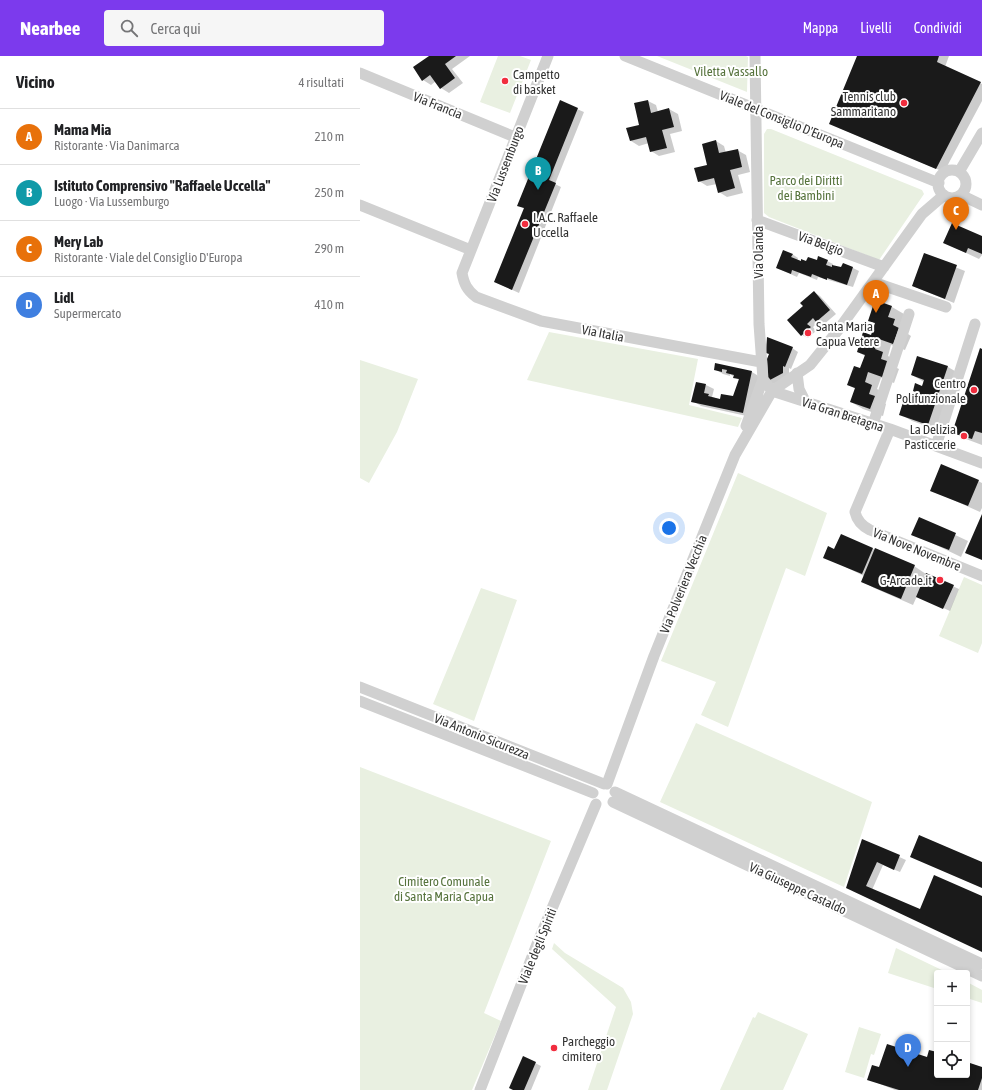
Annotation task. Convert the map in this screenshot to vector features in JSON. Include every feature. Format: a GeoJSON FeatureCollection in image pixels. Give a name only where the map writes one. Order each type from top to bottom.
{"type":"FeatureCollection","features":[{"type":"Feature","properties":{"kind":"street","name":"Via Lussemburgo"},"geometry":{"type":"LineString","coordinates":[[462,273],[548,56]]}},
{"type":"Feature","properties":{"kind":"street","name":"Viale del Consiglio D'Europa"},"geometry":{"type":"LineString","coordinates":[[625,56],[939,183]]}},
{"type":"Feature","properties":{"kind":"street","name":"Via Olanda"},"geometry":{"type":"LineString","coordinates":[[755,56],[757,109],[757,274],[763,379]]}},
{"type":"Feature","properties":{"kind":"street","name":"Via Francia"},"geometry":{"type":"LineString","coordinates":[[360,73],[515,137]]}},
{"type":"Feature","properties":{"kind":"street"},"geometry":{"type":"LineString","coordinates":[[757,130],[768,121],[781,119]]}},
{"type":"Feature","properties":{"kind":"street"},"geometry":{"type":"LineString","coordinates":[[959,172],[982,134]]}},
{"type":"Feature","properties":{"kind":"street"},"geometry":{"type":"LineString","coordinates":[[955,170],[959,172],[965,179],[966,183],[964,192],[961,195],[952,198],[944,195],[941,191],[939,183],[940,178],[946,172],[955,170]]}},
{"type":"Feature","properties":{"kind":"street"},"geometry":{"type":"LineString","coordinates":[[763,379],[772,391],[810,365],[839,329],[922,214],[944,195]]}},
{"type":"Feature","properties":{"kind":"street"},"geometry":{"type":"LineString","coordinates":[[961,195],[982,204]]}},
{"type":"Feature","properties":{"kind":"street"},"geometry":{"type":"LineString","coordinates":[[360,205],[471,250]]}},
{"type":"Feature","properties":{"kind":"street","name":"Via Belgio"},"geometry":{"type":"LineString","coordinates":[[757,220],[884,267]]}},
{"type":"Feature","properties":{"kind":"street","name":"Via Italia"},"geometry":{"type":"LineString","coordinates":[[462,273],[466,286],[476,297],[541,321],[761,362]]}},
{"type":"Feature","properties":{"kind":"street"},"geometry":{"type":"LineString","coordinates":[[873,282],[946,307]]}},
{"type":"Feature","properties":{"kind":"street"},"geometry":{"type":"LineString","coordinates":[[873,424],[909,314]]}},
{"type":"Feature","properties":{"kind":"street"},"geometry":{"type":"LineString","coordinates":[[936,446],[975,324]]}},
{"type":"Feature","properties":{"kind":"street"},"geometry":{"type":"LineString","coordinates":[[797,373],[799,388],[805,401]]}},
{"type":"Feature","properties":{"kind":"street"},"geometry":{"type":"LineString","coordinates":[[735,455],[763,379]]}},
{"type":"Feature","properties":{"kind":"street","name":"Via Gran Bretagna"},"geometry":{"type":"LineString","coordinates":[[772,391],[890,429],[982,463]]}},
{"type":"Feature","properties":{"kind":"street","name":"Via Polveriera Vecchia"},"geometry":{"type":"LineString","coordinates":[[610,790],[654,656],[735,455],[772,391]]}},
{"type":"Feature","properties":{"kind":"street","name":"Via Nove Novembre"},"geometry":{"type":"LineString","coordinates":[[890,429],[855,512],[856,518],[860,524],[870,530],[982,576]]}},
{"type":"Feature","properties":{"kind":"street","name":"Via Antonio Sicurezza"},"geometry":{"type":"LineString","coordinates":[[360,688],[610,790]]}},
{"type":"Feature","properties":{"kind":"street","name":"Via Antonio Sicurezza"},"geometry":{"type":"LineString","coordinates":[[360,701],[595,798]]}},
{"type":"Feature","properties":{"kind":"street"},"geometry":{"type":"LineString","coordinates":[[596,786],[610,790],[607,806],[595,798],[596,786]]}},
{"type":"Feature","properties":{"kind":"street","name":"Via Giuseppe Castaldo"},"geometry":{"type":"LineString","coordinates":[[610,790],[982,964]]}},
{"type":"Feature","properties":{"kind":"street","name":"Via Giuseppe Castaldo"},"geometry":{"type":"LineString","coordinates":[[610,790],[982,976]]}},
{"type":"Feature","properties":{"kind":"street","name":"Viale degli Spiriti"},"geometry":{"type":"LineString","coordinates":[[480,1090],[595,798]]}},
{"type":"Feature","properties":{"kind":"green space","name":"Campetto di basket"},"geometry":{"type":"Polygon","coordinates":[[[498,56],[520,56],[531,60],[510,113],[480,102],[498,56]]]}},
{"type":"Feature","properties":{"kind":"green space","name":"Viletta Vassallo"},"geometry":{"type":"Polygon","coordinates":[[[657,56],[746,56],[748,57],[747,92],[657,56]]]}},
{"type":"Feature","properties":{"kind":"green space","name":"Parco dei Diritti dei Bambini"},"geometry":{"type":"Polygon","coordinates":[[[767,129],[771,129],[922,190],[924,194],[879,260],[769,217],[764,213],[764,134],[767,129]]]}},
{"type":"Feature","properties":{"kind":"green space"},"geometry":{"type":"Polygon","coordinates":[[[549,332],[698,359],[689,405],[742,418],[738,427],[527,380],[549,332]]]}},
{"type":"Feature","properties":{"kind":"green space"},"geometry":{"type":"Polygon","coordinates":[[[360,360],[418,379],[397,432],[369,483],[360,478],[360,360]]]}},
{"type":"Feature","properties":{"kind":"green space"},"geometry":{"type":"Polygon","coordinates":[[[738,473],[827,513],[805,576],[786,568],[728,727],[701,715],[716,682],[661,661],[738,473]]]}},
{"type":"Feature","properties":{"kind":"green space"},"geometry":{"type":"Polygon","coordinates":[[[964,577],[982,585],[982,643],[978,653],[939,636],[964,577]]]}},
{"type":"Feature","properties":{"kind":"green space"},"geometry":{"type":"Polygon","coordinates":[[[481,588],[517,600],[474,721],[433,704],[481,588]]]}},
{"type":"Feature","properties":{"kind":"green space"},"geometry":{"type":"Polygon","coordinates":[[[696,723],[872,802],[844,887],[660,802],[696,723]]]}},
{"type":"Feature","properties":{"kind":"green space","name":"Cimitero Comunale di Santa Maria Capua"},"geometry":{"type":"Polygon","coordinates":[[[360,767],[551,841],[484,1013],[501,1021],[472,1090],[360,1090],[360,767]]]}},
{"type":"Feature","properties":{"kind":"green space"},"geometry":{"type":"Polygon","coordinates":[[[554,943],[565,953],[623,988],[631,1002],[633,1014],[607,1090],[588,1090],[616,1007],[552,949],[554,943]]]}},
{"type":"Feature","properties":{"kind":"green space"},"geometry":{"type":"Polygon","coordinates":[[[896,948],[942,970],[934,970],[934,988],[888,973],[896,948]]]}},
{"type":"Feature","properties":{"kind":"green space"},"geometry":{"type":"Polygon","coordinates":[[[970,984],[982,990],[982,1003],[970,999],[970,984]]]}},
{"type":"Feature","properties":{"kind":"green space"},"geometry":{"type":"Polygon","coordinates":[[[758,1012],[808,1034],[783,1090],[720,1090],[753,1017],[755,1018],[758,1012]]]}},
{"type":"Feature","properties":{"kind":"green space"},"geometry":{"type":"Polygon","coordinates":[[[859,1027],[881,1034],[874,1055],[871,1054],[864,1078],[845,1072],[859,1027]]]}},
{"type":"Feature","properties":{"kind":"building"},"geometry":{"type":"Polygon","coordinates":[[[429,56],[456,56],[445,64],[455,78],[440,89],[430,75],[422,81],[413,67],[429,56]]]}},
{"type":"Feature","properties":{"kind":"building","name":"Tennis club Sammaritano"},"geometry":{"type":"Polygon","coordinates":[[[857,56],[939,56],[937,62],[981,82],[936,169],[829,124],[857,56]]]}},
{"type":"Feature","properties":{"kind":"building"},"geometry":{"type":"Polygon","coordinates":[[[560,100],[578,108],[549,180],[556,183],[512,290],[494,282],[524,208],[517,206],[560,100]]]}},
{"type":"Feature","properties":{"kind":"building"},"geometry":{"type":"Polygon","coordinates":[[[648,100],[651,113],[669,108],[674,127],[662,130],[667,148],[650,152],[646,137],[630,141],[626,128],[639,125],[634,103],[648,100]]]}},
{"type":"Feature","properties":{"kind":"building"},"geometry":{"type":"Polygon","coordinates":[[[716,140],[719,153],[738,149],[742,167],[730,170],[735,188],[718,193],[714,178],[698,182],[694,168],[707,165],[702,144],[716,140]]]}},
{"type":"Feature","properties":{"kind":"building"},"geometry":{"type":"Polygon","coordinates":[[[952,223],[982,236],[982,254],[968,248],[966,253],[943,243],[952,223]]]}},
{"type":"Feature","properties":{"kind":"building"},"geometry":{"type":"Polygon","coordinates":[[[783,250],[793,254],[791,257],[801,261],[801,259],[806,261],[808,257],[817,260],[818,256],[828,260],[826,265],[832,267],[832,265],[841,267],[843,263],[853,267],[847,285],[827,278],[827,280],[812,274],[811,277],[792,270],[791,274],[776,268],[783,250]]]}},
{"type":"Feature","properties":{"kind":"building"},"geometry":{"type":"Polygon","coordinates":[[[924,253],[957,265],[945,299],[912,286],[924,253]]]}},
{"type":"Feature","properties":{"kind":"building"},"geometry":{"type":"Polygon","coordinates":[[[814,291],[830,310],[816,322],[813,318],[807,324],[811,327],[801,336],[787,320],[803,306],[800,303],[814,291]]]}},
{"type":"Feature","properties":{"kind":"building"},"geometry":{"type":"Polygon","coordinates":[[[875,300],[892,306],[888,317],[895,319],[893,325],[899,328],[893,344],[879,339],[875,349],[883,352],[881,359],[887,361],[882,377],[868,372],[865,382],[872,385],[869,394],[875,396],[870,409],[850,402],[855,388],[847,385],[854,366],[860,368],[865,355],[857,352],[863,332],[871,335],[875,323],[868,321],[875,300]]]}},
{"type":"Feature","properties":{"kind":"building"},"geometry":{"type":"Polygon","coordinates":[[[767,337],[793,347],[785,367],[783,366],[783,373],[768,381],[767,359],[769,354],[766,353],[767,337]]]}},
{"type":"Feature","properties":{"kind":"building","name":"Centro Polifunzionale"},"geometry":{"type":"Polygon","coordinates":[[[980,348],[982,349],[982,433],[975,431],[972,439],[952,433],[980,348]]]}},
{"type":"Feature","properties":{"kind":"building"},"geometry":{"type":"Polygon","coordinates":[[[917,356],[948,366],[928,425],[899,415],[905,396],[917,401],[920,394],[913,391],[915,383],[922,386],[924,380],[911,375],[917,356]]]}},
{"type":"Feature","properties":{"kind":"building"},"geometry":{"type":"Polygon","coordinates":[[[715,363],[752,371],[743,413],[691,402],[696,382],[706,384],[704,393],[709,394],[708,396],[720,399],[721,394],[733,396],[739,379],[733,378],[734,375],[726,373],[727,370],[722,369],[722,372],[714,370],[715,363]]]}},
{"type":"Feature","properties":{"kind":"building"},"geometry":{"type":"Polygon","coordinates":[[[941,464],[979,480],[968,506],[930,491],[941,464]]]}},
{"type":"Feature","properties":{"kind":"building"},"geometry":{"type":"Polygon","coordinates":[[[982,514],[982,560],[965,553],[982,514]]]}},
{"type":"Feature","properties":{"kind":"building"},"geometry":{"type":"Polygon","coordinates":[[[919,517],[956,533],[949,550],[911,535],[919,517]]]}},
{"type":"Feature","properties":{"kind":"building"},"geometry":{"type":"Polygon","coordinates":[[[841,534],[873,548],[862,574],[823,558],[828,546],[834,549],[841,534]]]}},
{"type":"Feature","properties":{"kind":"building"},"geometry":{"type":"Polygon","coordinates":[[[875,548],[915,565],[901,599],[861,582],[875,548]]]}},
{"type":"Feature","properties":{"kind":"building"},"geometry":{"type":"Polygon","coordinates":[[[926,573],[954,585],[943,609],[916,597],[926,573]]]}},
{"type":"Feature","properties":{"kind":"building"},"geometry":{"type":"Polygon","coordinates":[[[919,835],[982,862],[982,888],[910,857],[919,835]]]}},
{"type":"Feature","properties":{"kind":"building"},"geometry":{"type":"Polygon","coordinates":[[[862,839],[900,855],[894,870],[877,862],[866,886],[920,909],[934,875],[982,896],[982,952],[846,888],[862,839]]]}},
{"type":"Feature","properties":{"kind":"building"},"geometry":{"type":"Polygon","coordinates":[[[887,1044],[927,1057],[929,1050],[934,1051],[934,1078],[970,1078],[970,1063],[982,1067],[982,1078],[978,1090],[899,1090],[867,1080],[872,1065],[879,1067],[887,1044]]]}},
{"type":"Feature","properties":{"kind":"building"},"geometry":{"type":"Polygon","coordinates":[[[523,1056],[536,1062],[524,1090],[513,1090],[509,1088],[523,1056]]]}},
{"type":"Feature","properties":{"kind":"place","name":"Campetto di basket"},"geometry":{"type":"Point","coordinates":[505,81]}},
{"type":"Feature","properties":{"kind":"place","name":"Tennis club Sammaritano"},"geometry":{"type":"Point","coordinates":[904,103]}},
{"type":"Feature","properties":{"kind":"place","name":"Istituto Comprensivo \"Raffaele Uccella\""},"geometry":{"type":"Point","coordinates":[538,190]}},
{"type":"Feature","properties":{"kind":"place","name":"I.A.C. Raffaele Uccella"},"geometry":{"type":"Point","coordinates":[525,224]}},
{"type":"Feature","properties":{"kind":"place","name":"Mery Lab"},"geometry":{"type":"Point","coordinates":[956,230]}},
{"type":"Feature","properties":{"kind":"place","name":"Mama Mia"},"geometry":{"type":"Point","coordinates":[876,313]}},
{"type":"Feature","properties":{"kind":"place","name":"Santa Maria Capua Vetere"},"geometry":{"type":"Point","coordinates":[808,333]}},
{"type":"Feature","properties":{"kind":"place","name":"Centro Polifunzionale"},"geometry":{"type":"Point","coordinates":[974,390]}},
{"type":"Feature","properties":{"kind":"place","name":"La Delizia Pasticcerie"},"geometry":{"type":"Point","coordinates":[964,436]}},
{"type":"Feature","properties":{"kind":"place","name":"G-Arcade.it"},"geometry":{"type":"Point","coordinates":[940,580]}},
{"type":"Feature","properties":{"kind":"place","name":"Parcheggio cimitero"},"geometry":{"type":"Point","coordinates":[554,1048]}},
{"type":"Feature","properties":{"kind":"place","name":"Lidl"},"geometry":{"type":"Point","coordinates":[908,1067]}}]}
